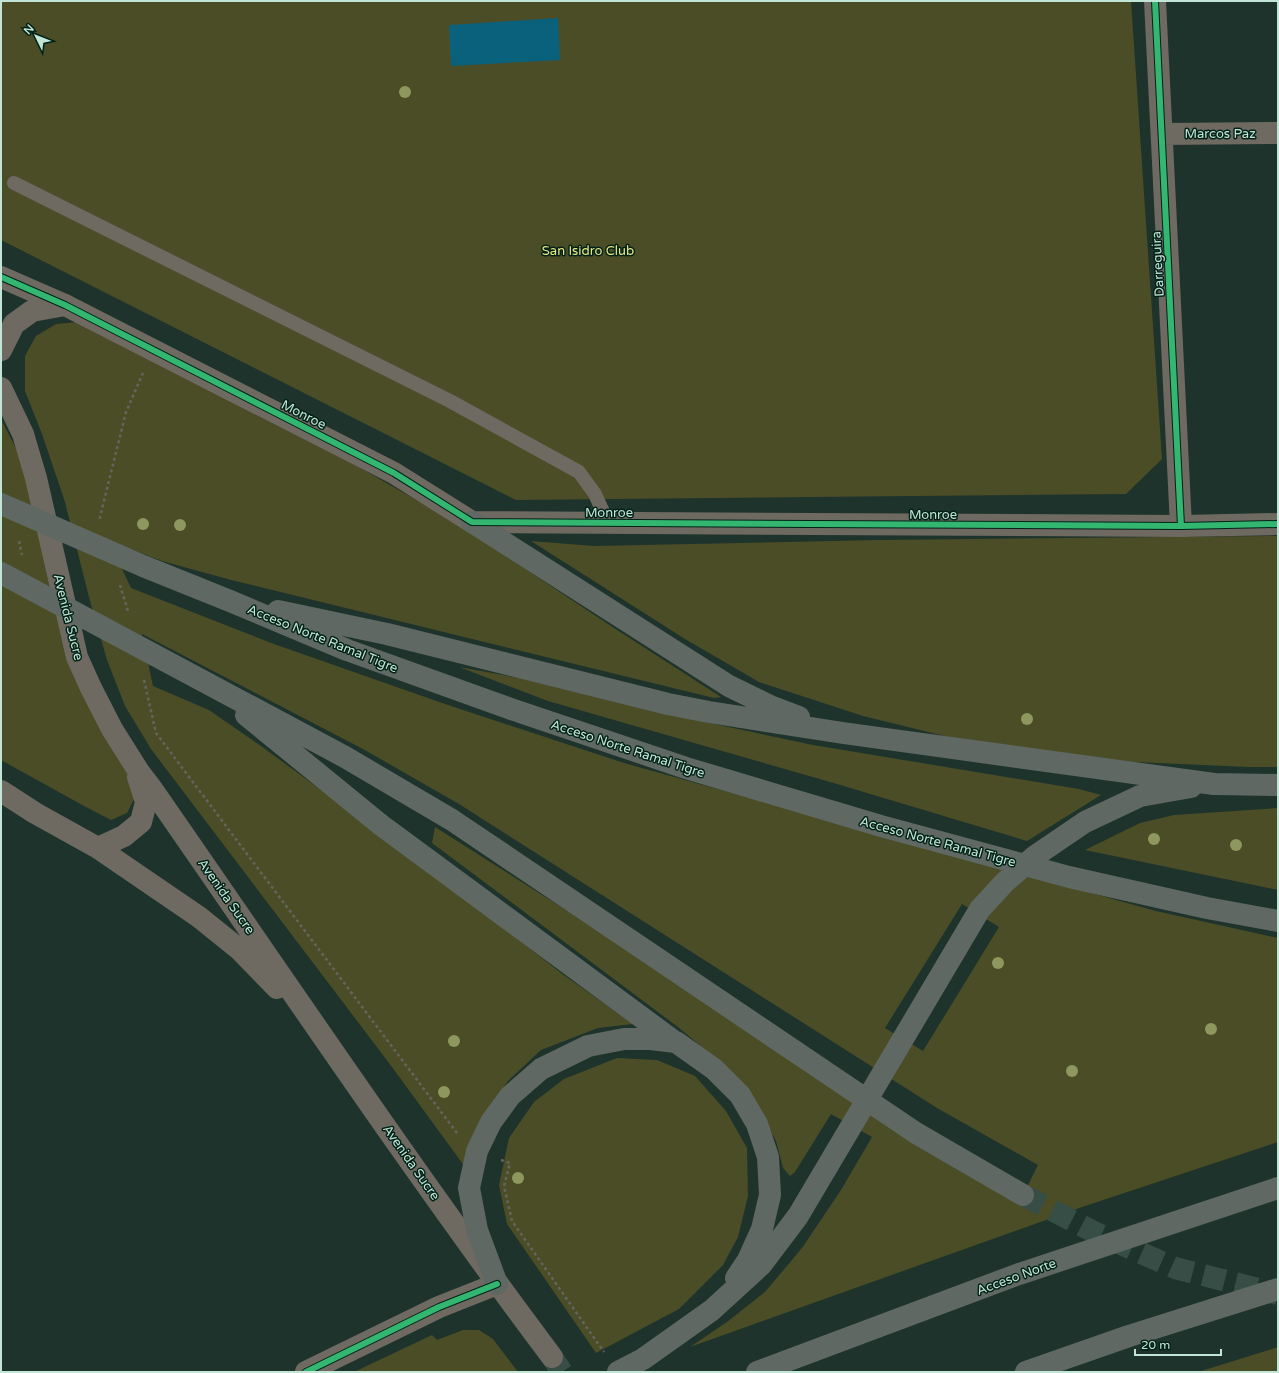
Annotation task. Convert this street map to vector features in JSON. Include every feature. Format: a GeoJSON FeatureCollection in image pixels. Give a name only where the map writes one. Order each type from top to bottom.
{"type":"FeatureCollection","features":[{"type":"Feature","properties":{"kind":"highway","name":"Acceso Norte Ramal Tigre"},"geometry":{"type":"LineString","coordinates":[[1,504],[143,566],[347,650],[519,712],[694,770],[881,826],[1068,877],[1207,908],[1278,921]]}},
{"type":"Feature","properties":{"kind":"highway"},"geometry":{"type":"LineString","coordinates":[[472,522],[729,686],[770,706],[843,733]]}},
{"type":"Feature","properties":{"kind":"highway"},"geometry":{"type":"LineString","coordinates":[[1,573],[345,757],[452,820],[916,1133],[1023,1195]]}},
{"type":"Feature","properties":{"kind":"highway"},"geometry":{"type":"LineString","coordinates":[[230,601],[387,634],[668,704],[709,712],[843,733],[1214,784],[1278,785]]}},
{"type":"Feature","properties":{"kind":"highway"},"geometry":{"type":"LineString","coordinates":[[204,682],[381,825],[714,1069],[740,1095],[757,1124],[768,1157],[770,1195],[762,1229],[748,1260],[714,1309]]}},
{"type":"Feature","properties":{"kind":"highway"},"geometry":{"type":"LineString","coordinates":[[618,1372],[643,1359],[714,1309],[761,1265],[798,1216],[980,910],[1005,882],[1035,856],[1085,822],[1140,796],[1214,784]]}},
{"type":"Feature","properties":{"kind":"highway"},"geometry":{"type":"LineString","coordinates":[[497,1284],[477,1230],[469,1188],[477,1151],[491,1122],[510,1096],[541,1069],[588,1046],[624,1039],[650,1039],[676,1042]]}},
{"type":"Feature","properties":{"kind":"highway","name":"Acceso Norte"},"geometry":{"type":"LineString","coordinates":[[757,1372],[1019,1274],[1278,1188]]}},
{"type":"Feature","properties":{"kind":"highway"},"geometry":{"type":"LineString","coordinates":[[1026,1372],[1129,1336],[1278,1290]]}},
{"type":"Feature","properties":{"kind":"main road"},"geometry":{"type":"LineString","coordinates":[[1,350],[14,324],[32,311],[65,305]]}},
{"type":"Feature","properties":{"kind":"main road","name":"Avenida Sucre"},"geometry":{"type":"LineString","coordinates":[[1,388],[23,434],[36,478],[77,657],[112,729],[321,1033],[497,1284],[552,1357]]}},
{"type":"Feature","properties":{"kind":"main road"},"geometry":{"type":"LineString","coordinates":[[98,848],[124,836],[141,822],[146,802],[135,764]]}},
{"type":"Feature","properties":{"kind":"main road"},"geometry":{"type":"LineString","coordinates":[[1,791],[35,813],[98,848],[199,917],[240,950],[321,1033]]}},
{"type":"Feature","properties":{"kind":"street","name":"Darreguira"},"geometry":{"type":"LineString","coordinates":[[1155,1],[1181,526]]}},
{"type":"Feature","properties":{"kind":"street","name":"Marcos Paz"},"geometry":{"type":"LineString","coordinates":[[1162,134],[1278,133]]}},
{"type":"Feature","properties":{"kind":"street","name":"Monroe"},"geometry":{"type":"LineString","coordinates":[[1,277],[65,305],[394,473],[472,522],[1181,526],[1278,524]]}},
{"type":"Feature","properties":{"kind":"street"},"geometry":{"type":"LineString","coordinates":[[306,1372],[439,1307],[497,1284]]}},
{"type":"Feature","properties":{"kind":"lane"},"geometry":{"type":"LineString","coordinates":[[14,183],[450,401],[579,472],[595,494],[608,523]]}},
{"type":"Feature","properties":{"kind":"path"},"geometry":{"type":"LineString","coordinates":[[102,524],[100,516],[126,412],[152,350]]}},
{"type":"Feature","properties":{"kind":"path"},"geometry":{"type":"LineString","coordinates":[[118,578],[129,616]]}},
{"type":"Feature","properties":{"kind":"path"},"geometry":{"type":"LineString","coordinates":[[143,678],[156,733],[465,1144],[477,1151],[510,1163],[504,1186],[512,1221],[605,1353]]}},
{"type":"Feature","properties":{"kind":"green space","name":"San Isidro Club"},"geometry":{"type":"Polygon","coordinates":[[[1,1],[1131,1],[1162,459],[1126,494],[516,500],[1,240],[1,1]]]}},
{"type":"Feature","properties":{"kind":"green space"},"geometry":{"type":"Polygon","coordinates":[[[78,322],[266,414],[453,521],[721,697],[714,698],[231,580],[162,561],[109,541],[131,588],[274,644],[445,704],[624,763],[1156,911],[1278,938],[1278,1142],[1085,1206],[690,1347],[727,1322],[765,1292],[802,1248],[841,1190],[872,1137],[831,1114],[795,1172],[790,1176],[783,1168],[776,1141],[756,1105],[729,1070],[678,1027],[432,843],[435,827],[1021,1199],[1038,1165],[937,1108],[459,804],[363,749],[142,634],[153,686],[209,710],[261,746],[415,859],[561,973],[633,1024],[598,1028],[541,1050],[508,1081],[488,1108],[465,1167],[392,1067],[151,749],[125,706],[107,660],[90,601],[65,502],[42,434],[25,391],[25,356],[36,336],[56,324],[78,322]],[[962,904],[885,1028],[923,1051],[999,927],[962,904]]]}},
{"type":"Feature","properties":{"kind":"green space"},"geometry":{"type":"Polygon","coordinates":[[[1,419],[26,468],[78,674],[128,768],[134,799],[127,813],[111,820],[1,760],[1,419]]]}},
{"type":"Feature","properties":{"kind":"green space"},"geometry":{"type":"Polygon","coordinates":[[[1278,536],[1278,767],[1112,761],[961,740],[863,716],[759,682],[685,639],[531,541],[594,546],[878,540],[1278,536]]]}},
{"type":"Feature","properties":{"kind":"green space"},"geometry":{"type":"Polygon","coordinates":[[[459,667],[552,684],[719,725],[813,745],[1079,789],[1101,795],[1027,841],[837,784],[548,701],[459,667]]]}},
{"type":"Feature","properties":{"kind":"green space"},"geometry":{"type":"Polygon","coordinates":[[[1278,808],[1278,890],[1085,850],[1140,823],[1174,815],[1278,808]]]}},
{"type":"Feature","properties":{"kind":"green space"},"geometry":{"type":"Polygon","coordinates":[[[617,1058],[657,1060],[695,1076],[726,1111],[747,1148],[748,1196],[738,1237],[723,1265],[679,1309],[596,1353],[507,1224],[499,1185],[509,1138],[534,1102],[564,1079],[617,1058]]]}},
{"type":"Feature","properties":{"kind":"green space"},"geometry":{"type":"Polygon","coordinates":[[[463,1330],[479,1330],[493,1339],[518,1372],[354,1372],[432,1335],[437,1340],[463,1330]]]}},
{"type":"Feature","properties":{"kind":"green space"},"geometry":{"type":"Polygon","coordinates":[[[1278,1347],[1278,1372],[1198,1372],[1278,1347]]]}},
{"type":"Feature","properties":{"kind":"water"},"geometry":{"type":"Polygon","coordinates":[[[558,18],[560,60],[451,66],[449,25],[558,18]]]}},
{"type":"Feature","properties":{"kind":"tunnel"},"geometry":{"type":"LineString","coordinates":[[1023,1195],[1094,1232],[1175,1268],[1278,1294]]}},
{"type":"Feature","properties":{"kind":"tunnel"},"geometry":{"type":"LineString","coordinates":[[552,1357],[562,1372]]}},
{"type":"Feature","properties":{"kind":"cycle path"},"geometry":{"type":"LineString","coordinates":[[1155,1],[1181,526]]}},
{"type":"Feature","properties":{"kind":"cycle path"},"geometry":{"type":"LineString","coordinates":[[1,277],[65,305],[394,473],[472,522],[1181,526],[1278,524]]}},
{"type":"Feature","properties":{"kind":"cycle path"},"geometry":{"type":"LineString","coordinates":[[306,1372],[439,1307],[497,1284]]}}]}
